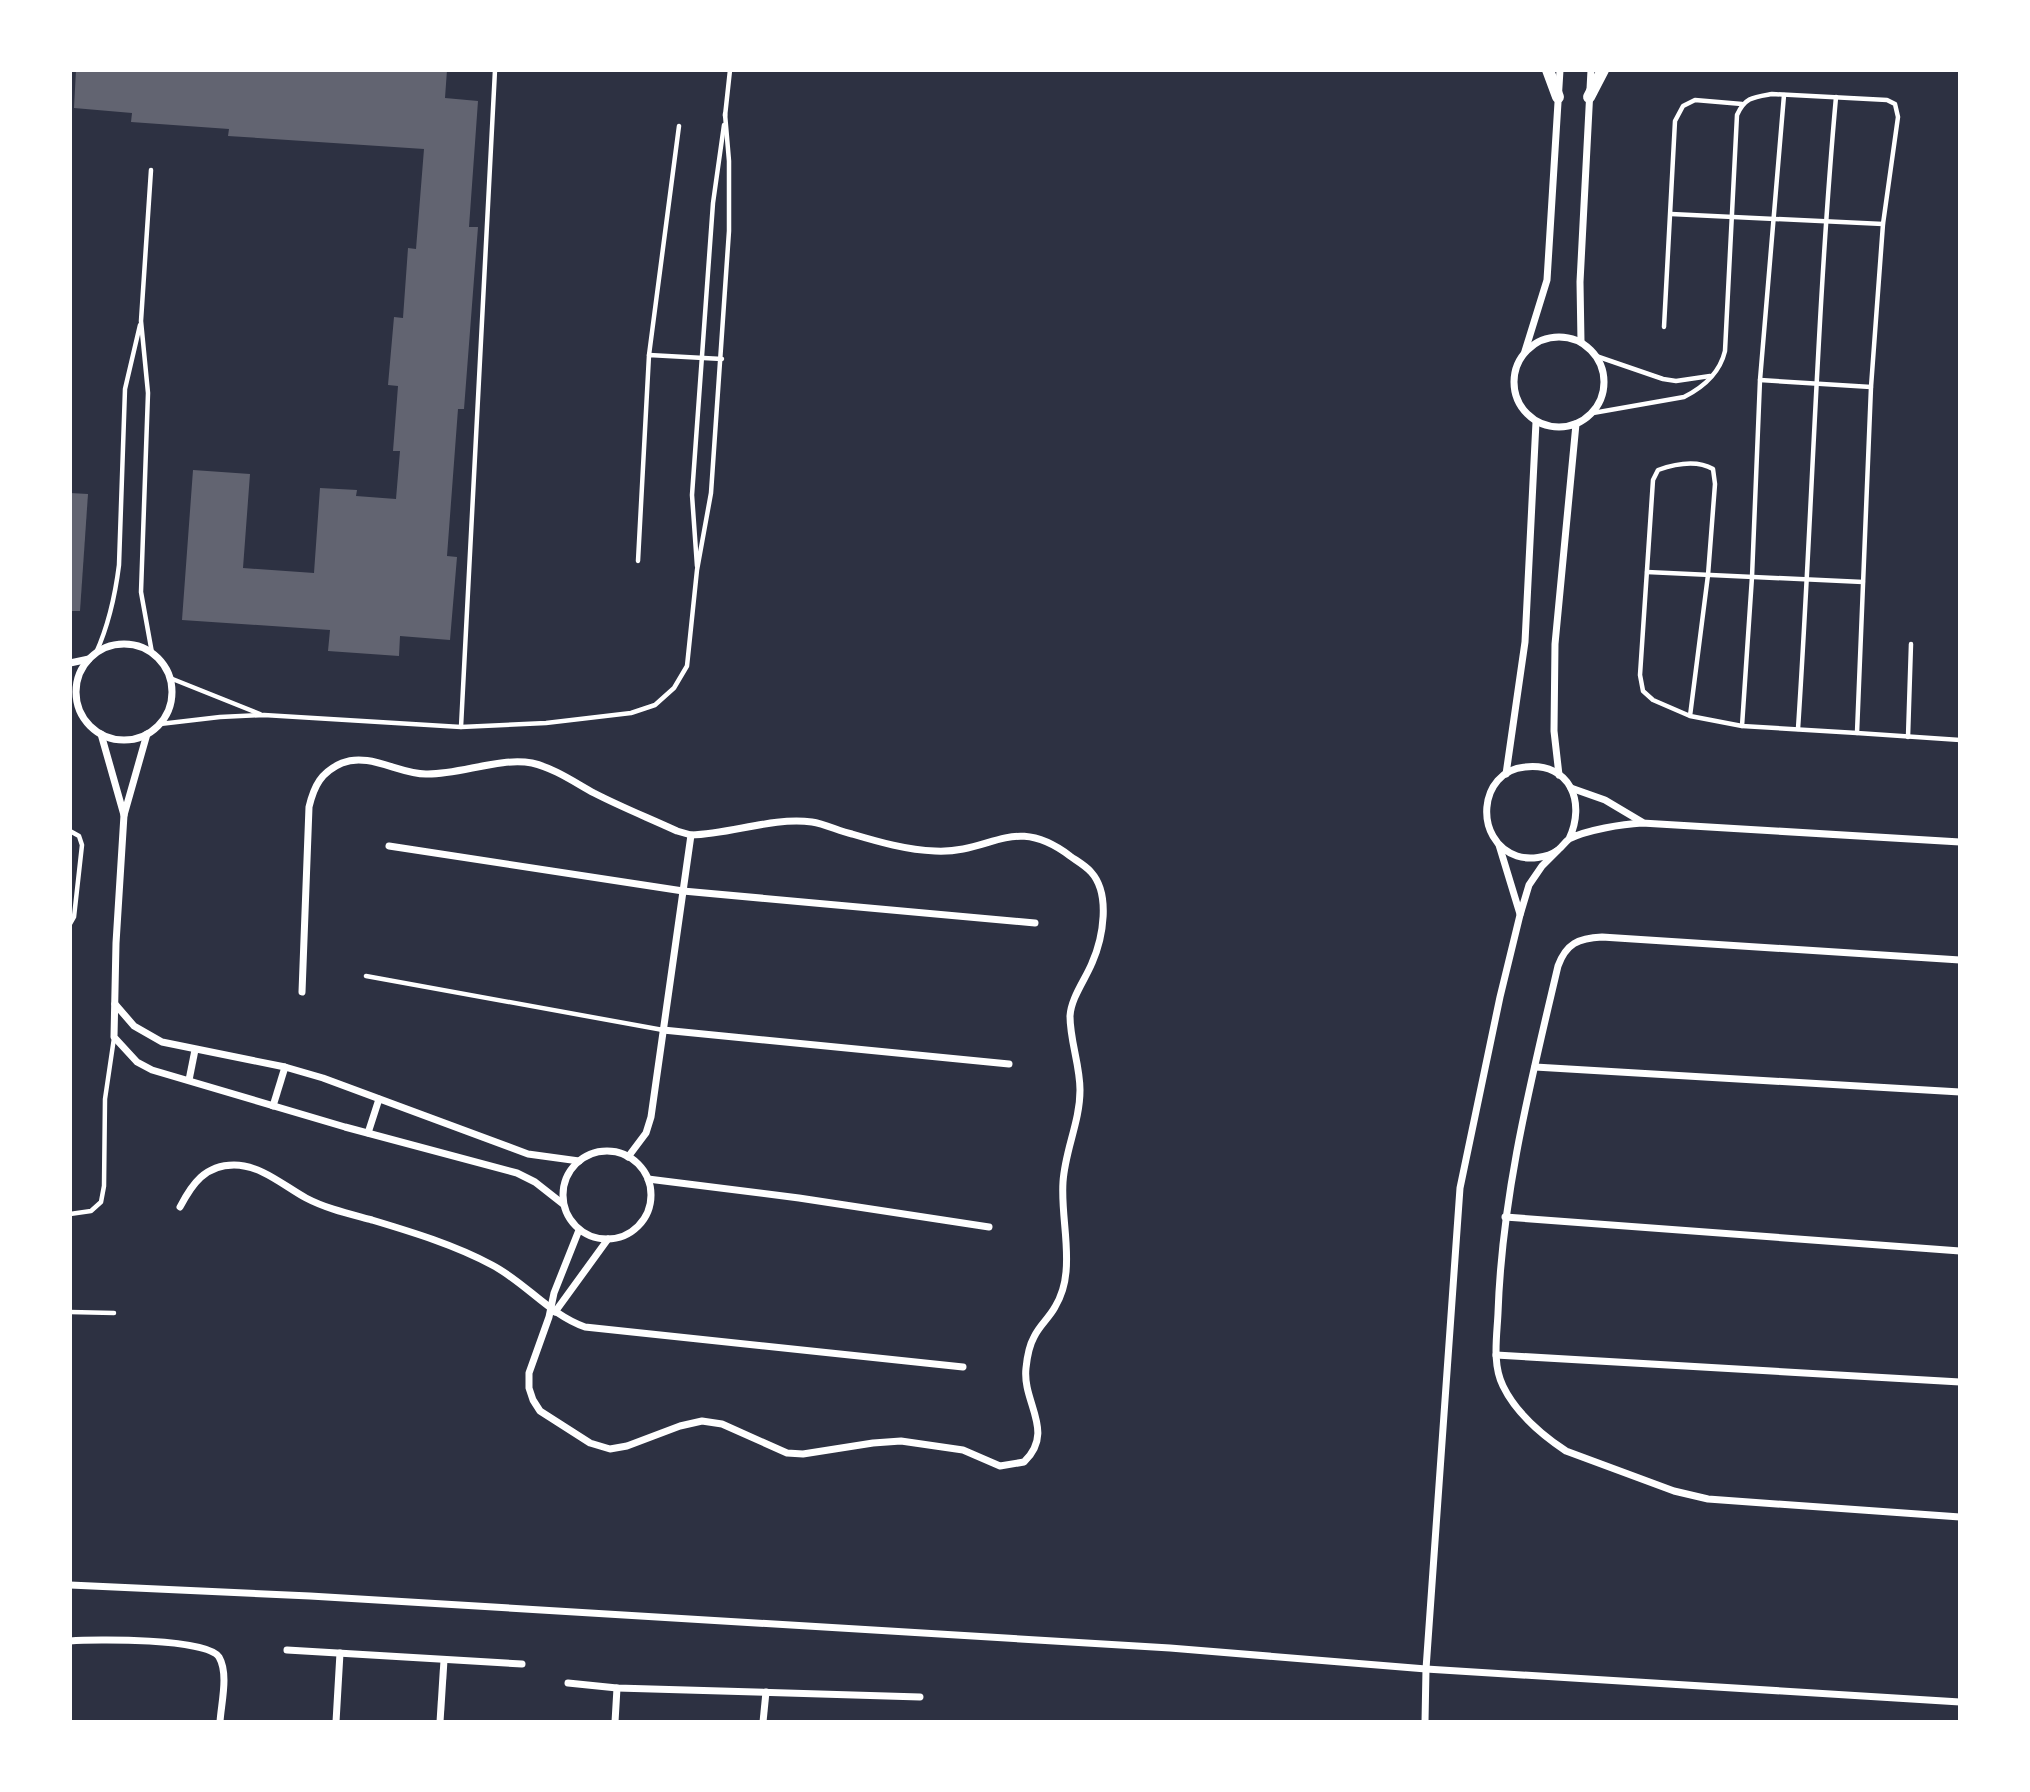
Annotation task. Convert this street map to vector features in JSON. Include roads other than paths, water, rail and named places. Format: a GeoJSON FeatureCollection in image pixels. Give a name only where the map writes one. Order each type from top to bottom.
{"type":"FeatureCollection","features":[{"type":"Feature","properties":{"kind":"main road"},"geometry":{"type":"LineString","coordinates":[[1548,70],[1558,97]]}},
{"type":"Feature","properties":{"kind":"main road"},"geometry":{"type":"LineString","coordinates":[[1589,97],[1603,70]]}},
{"type":"Feature","properties":{"kind":"street"},"geometry":{"type":"LineString","coordinates":[[1524,351],[1542,340],[1562,337],[1581,342],[1596,356],[1604,374],[1603,395],[1593,413],[1576,424],[1556,428],[1536,422],[1521,408],[1513,389],[1514,369],[1524,351],[1547,280],[1560,70]]}},
{"type":"Feature","properties":{"kind":"street"},"geometry":{"type":"LineString","coordinates":[[1581,342],[1580,290],[1591,70]]}},
{"type":"Feature","properties":{"kind":"street"},"geometry":{"type":"LineString","coordinates":[[1506,774],[1525,642],[1536,422]]}},
{"type":"Feature","properties":{"kind":"street"},"geometry":{"type":"LineString","coordinates":[[1559,775],[1554,731],[1555,645],[1576,424]]}},
{"type":"Feature","properties":{"kind":"street"},"geometry":{"type":"LineString","coordinates":[[70,663],[109,647],[124,644],[152,653],[163,664],[170,678],[170,702],[160,724],[147,734],[132,739],[116,739],[91,727],[74,704],[77,681],[92,656]]}},
{"type":"Feature","properties":{"kind":"street"},"geometry":{"type":"LineString","coordinates":[[101,734],[124,815]]}},
{"type":"Feature","properties":{"kind":"street"},"geometry":{"type":"LineString","coordinates":[[147,734],[124,815],[114,1003],[114,1037],[136,1062],[152,1070],[274,1106],[517,1173],[535,1182],[563,1203]]}},
{"type":"Feature","properties":{"kind":"street"},"geometry":{"type":"LineString","coordinates":[[302,992],[309,807],[319,778],[345,761],[377,763],[424,775],[515,762],[532,763],[565,776],[677,831],[691,835],[782,821],[813,822],[908,849],[937,852],[1010,837],[1028,836],[1041,838],[1055,845],[1092,872],[1101,891],[1103,911],[1101,936],[1093,961],[1070,1013],[1080,1087],[1079,1115],[1068,1143],[1063,1183],[1066,1272],[1055,1307],[1034,1336],[1025,1372],[1039,1430],[1037,1445],[1024,1462],[1000,1466],[963,1450],[901,1441],[803,1454],[787,1453],[733,1428],[702,1422],[680,1426],[627,1446],[610,1449],[590,1443],[540,1410],[529,1388],[529,1373],[553,1309],[608,1239]]}},
{"type":"Feature","properties":{"kind":"street"},"geometry":{"type":"LineString","coordinates":[[1425,1722],[1426,1669],[1460,1188],[1492,1035],[1529,885],[1542,866],[1569,839],[1577,823],[1577,805],[1571,788],[1559,775],[1542,767],[1523,767],[1506,774],[1492,789],[1486,808],[1488,828],[1499,845],[1520,915]]}},
{"type":"Feature","properties":{"kind":"street"},"geometry":{"type":"LineString","coordinates":[[1571,788],[1605,800],[1642,822]]}},
{"type":"Feature","properties":{"kind":"street"},"geometry":{"type":"LineString","coordinates":[[1569,839],[1623,824],[1642,822],[1960,842]]}},
{"type":"Feature","properties":{"kind":"street"},"geometry":{"type":"LineString","coordinates":[[628,1157],[649,1127],[691,835]]}},
{"type":"Feature","properties":{"kind":"street"},"geometry":{"type":"LineString","coordinates":[[1499,845],[1517,856],[1537,858],[1557,851]]}},
{"type":"Feature","properties":{"kind":"street"},"geometry":{"type":"LineString","coordinates":[[389,846],[683,891],[1035,923]]}},
{"type":"Feature","properties":{"kind":"street"},"geometry":{"type":"LineString","coordinates":[[1960,960],[1586,937],[1572,942],[1563,952],[1510,1181],[1499,1282],[1496,1356],[1504,1387],[1529,1420],[1550,1440],[1566,1451],[1674,1491],[1708,1499],[1960,1517]]}},
{"type":"Feature","properties":{"kind":"street"},"geometry":{"type":"LineString","coordinates":[[114,1003],[134,1026],[162,1042],[285,1067],[323,1078],[528,1154],[579,1161]]}},
{"type":"Feature","properties":{"kind":"street"},"geometry":{"type":"LineString","coordinates":[[663,1030],[1009,1064]]}},
{"type":"Feature","properties":{"kind":"street"},"geometry":{"type":"LineString","coordinates":[[189,1080],[195,1049]]}},
{"type":"Feature","properties":{"kind":"street"},"geometry":{"type":"LineString","coordinates":[[274,1106],[285,1067]]}},
{"type":"Feature","properties":{"kind":"street"},"geometry":{"type":"LineString","coordinates":[[1535,1067],[1960,1092]]}},
{"type":"Feature","properties":{"kind":"street"},"geometry":{"type":"LineString","coordinates":[[368,1133],[379,1099]]}},
{"type":"Feature","properties":{"kind":"street"},"geometry":{"type":"LineString","coordinates":[[615,1152],[640,1166],[648,1179],[650,1203],[640,1224],[620,1237],[608,1239],[579,1230],[566,1214],[563,1203],[565,1180],[579,1161],[590,1154],[615,1152]]}},
{"type":"Feature","properties":{"kind":"street"},"geometry":{"type":"LineString","coordinates":[[180,1208],[196,1179],[209,1170],[246,1166],[268,1175],[316,1203],[401,1229],[476,1257],[516,1280],[578,1325],[963,1367]]}},
{"type":"Feature","properties":{"kind":"street"},"geometry":{"type":"LineString","coordinates":[[648,1179],[799,1198],[989,1227]]}},
{"type":"Feature","properties":{"kind":"street"},"geometry":{"type":"LineString","coordinates":[[1505,1217],[1960,1251]]}},
{"type":"Feature","properties":{"kind":"street"},"geometry":{"type":"LineString","coordinates":[[553,1309],[554,1293],[579,1230]]}},
{"type":"Feature","properties":{"kind":"street"},"geometry":{"type":"LineString","coordinates":[[1496,1356],[1960,1382]]}},
{"type":"Feature","properties":{"kind":"street"},"geometry":{"type":"LineString","coordinates":[[70,1585],[310,1596],[1142,1646],[1426,1669],[1960,1702]]}},
{"type":"Feature","properties":{"kind":"street"},"geometry":{"type":"LineString","coordinates":[[70,1641],[90,1639],[185,1643],[209,1648],[218,1655],[222,1665],[220,1722]]}},
{"type":"Feature","properties":{"kind":"street"},"geometry":{"type":"LineString","coordinates":[[287,1650],[522,1664]]}},
{"type":"Feature","properties":{"kind":"street"},"geometry":{"type":"LineString","coordinates":[[336,1722],[340,1653]]}},
{"type":"Feature","properties":{"kind":"street"},"geometry":{"type":"LineString","coordinates":[[440,1722],[444,1660]]}},
{"type":"Feature","properties":{"kind":"street"},"geometry":{"type":"LineString","coordinates":[[568,1683],[617,1688],[920,1697]]}},
{"type":"Feature","properties":{"kind":"street"},"geometry":{"type":"LineString","coordinates":[[615,1722],[617,1688]]}},
{"type":"Feature","properties":{"kind":"street"},"geometry":{"type":"LineString","coordinates":[[763,1722],[766,1692]]}},
{"type":"Feature","properties":{"kind":"lane"},"geometry":{"type":"LineString","coordinates":[[461,727],[495,70]]}},
{"type":"Feature","properties":{"kind":"lane"},"geometry":{"type":"LineString","coordinates":[[697,570],[692,495],[713,203],[730,70]]}},
{"type":"Feature","properties":{"kind":"lane"},"geometry":{"type":"LineString","coordinates":[[1664,327],[1675,121],[1683,106],[1695,100],[1742,104],[1755,97],[1772,94],[1887,100],[1895,104],[1898,117],[1883,224],[1871,387],[1857,733]]}},
{"type":"Feature","properties":{"kind":"lane"},"geometry":{"type":"LineString","coordinates":[[1742,726],[1752,577],[1760,380],[1784,95]]}},
{"type":"Feature","properties":{"kind":"lane"},"geometry":{"type":"LineString","coordinates":[[1798,729],[1825,220],[1836,97]]}},
{"type":"Feature","properties":{"kind":"lane"},"geometry":{"type":"LineString","coordinates":[[1593,413],[1684,397],[1696,391],[1721,366],[1725,351],[1737,115],[1742,104]]}},
{"type":"Feature","properties":{"kind":"lane"},"geometry":{"type":"LineString","coordinates":[[160,724],[264,715],[461,727],[602,718],[655,705],[674,688],[687,666],[697,570],[712,492],[729,231],[729,162],[725,114]]}},
{"type":"Feature","properties":{"kind":"lane"},"geometry":{"type":"LineString","coordinates":[[638,561],[649,355],[679,126]]}},
{"type":"Feature","properties":{"kind":"lane"},"geometry":{"type":"LineString","coordinates":[[151,170],[141,321],[148,393],[141,592],[152,653]]}},
{"type":"Feature","properties":{"kind":"lane"},"geometry":{"type":"LineString","coordinates":[[1671,214],[1883,224]]}},
{"type":"Feature","properties":{"kind":"lane"},"geometry":{"type":"LineString","coordinates":[[92,656],[110,617],[115,593],[119,565],[125,389],[141,321]]}},
{"type":"Feature","properties":{"kind":"lane"},"geometry":{"type":"LineString","coordinates":[[649,355],[722,359]]}},
{"type":"Feature","properties":{"kind":"lane"},"geometry":{"type":"LineString","coordinates":[[1596,356],[1663,379],[1676,381],[1711,376]]}},
{"type":"Feature","properties":{"kind":"lane"},"geometry":{"type":"LineString","coordinates":[[1760,380],[1871,387]]}},
{"type":"Feature","properties":{"kind":"lane"},"geometry":{"type":"LineString","coordinates":[[1690,716],[1708,575],[1715,484],[1713,469],[1703,464],[1670,466],[1658,470],[1653,480],[1640,676],[1643,691],[1653,700],[1690,716],[1742,726],[1960,740]]}},
{"type":"Feature","properties":{"kind":"lane"},"geometry":{"type":"LineString","coordinates":[[1647,572],[1863,582]]}},
{"type":"Feature","properties":{"kind":"lane"},"geometry":{"type":"LineString","coordinates":[[1908,737],[1910,643]]}},
{"type":"Feature","properties":{"kind":"lane"},"geometry":{"type":"LineString","coordinates":[[170,678],[264,715]]}},
{"type":"Feature","properties":{"kind":"lane"},"geometry":{"type":"LineString","coordinates":[[70,831],[79,836],[82,845],[74,917],[70,924]]}},
{"type":"Feature","properties":{"kind":"lane"},"geometry":{"type":"LineString","coordinates":[[366,976],[663,1030]]}},
{"type":"Feature","properties":{"kind":"lane"},"geometry":{"type":"LineString","coordinates":[[70,1214],[91,1211],[101,1202],[104,1186],[105,1099],[114,1037]]}},
{"type":"Feature","properties":{"kind":"lane"},"geometry":{"type":"LineString","coordinates":[[70,1312],[114,1313]]}}]}
